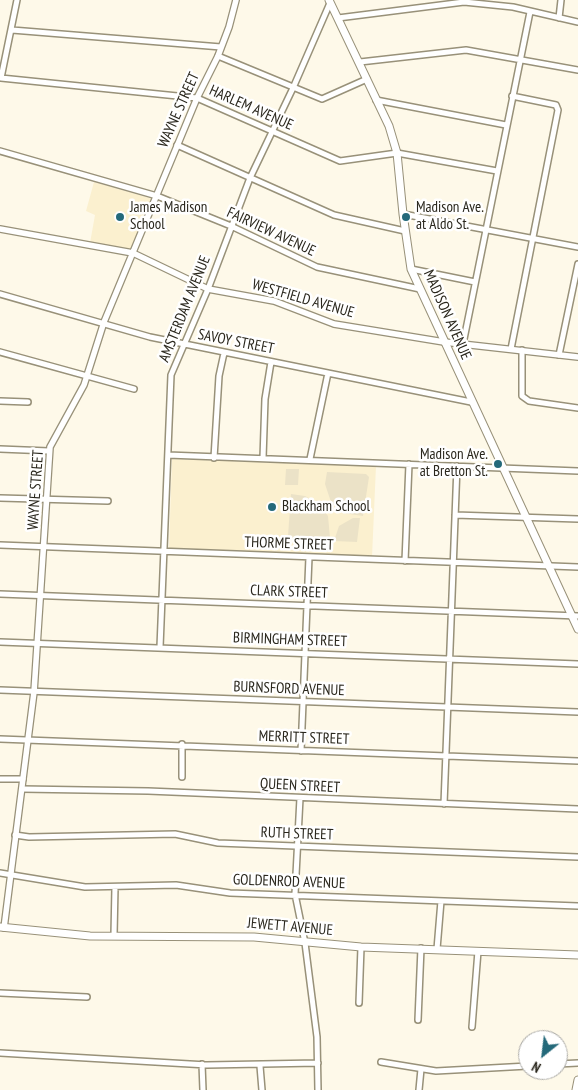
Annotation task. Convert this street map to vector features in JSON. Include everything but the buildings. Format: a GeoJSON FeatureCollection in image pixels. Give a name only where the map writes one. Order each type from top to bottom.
{"type":"FeatureCollection","features":[{"type":"Feature","properties":{"kind":"main road","name":"MADISON AVENUE"},"geometry":{"type":"LineString","coordinates":[[330,1],[389,126],[397,153],[411,269],[471,402],[549,566],[575,616],[578,629]]}},
{"type":"Feature","properties":{"kind":"main road","name":"JEWETT AVENUE"},"geometry":{"type":"LineString","coordinates":[[2,928],[90,936],[114,934],[254,937],[361,947],[578,955]]}},
{"type":"Feature","properties":{"kind":"main road"},"geometry":{"type":"LineString","coordinates":[[576,1090],[578,1080]]}},
{"type":"Feature","properties":{"kind":"street"},"geometry":{"type":"LineString","coordinates":[[1,78],[17,0]]}},
{"type":"Feature","properties":{"kind":"street","name":"WAYNE STREET"},"geometry":{"type":"LineString","coordinates":[[2,928],[34,692],[45,547],[49,451],[88,376],[104,322],[196,98],[218,56],[230,27],[236,0]]}},
{"type":"Feature","properties":{"kind":"street"},"geometry":{"type":"LineString","coordinates":[[513,0],[513,7]]}},
{"type":"Feature","properties":{"kind":"street"},"geometry":{"type":"LineString","coordinates":[[558,18],[561,0]]}},
{"type":"Feature","properties":{"kind":"street","name":"AMSTERDAM AVENUE"},"geometry":{"type":"LineString","coordinates":[[160,647],[171,375],[208,289],[250,178],[271,130],[293,88],[330,1]]}},
{"type":"Feature","properties":{"kind":"street"},"geometry":{"type":"LineString","coordinates":[[338,18],[464,1],[513,7],[578,22]]}},
{"type":"Feature","properties":{"kind":"street"},"geometry":{"type":"LineString","coordinates":[[463,344],[530,12]]}},
{"type":"Feature","properties":{"kind":"street"},"geometry":{"type":"LineString","coordinates":[[12,30],[221,47]]}},
{"type":"Feature","properties":{"kind":"street"},"geometry":{"type":"LineString","coordinates":[[360,62],[466,50],[578,70]]}},
{"type":"Feature","properties":{"kind":"street"},"geometry":{"type":"LineString","coordinates":[[218,56],[322,99],[367,79]]}},
{"type":"Feature","properties":{"kind":"street","name":"HARLEM AVENUE"},"geometry":{"type":"LineString","coordinates":[[1,78],[196,98],[340,161],[397,153],[497,172]]}},
{"type":"Feature","properties":{"kind":"street"},"geometry":{"type":"LineString","coordinates":[[511,349],[534,240],[558,110],[556,105],[512,96]]}},
{"type":"Feature","properties":{"kind":"street"},"geometry":{"type":"LineString","coordinates":[[376,100],[506,125]]}},
{"type":"Feature","properties":{"kind":"street"},"geometry":{"type":"LineString","coordinates":[[177,145],[334,215],[405,231]]}},
{"type":"Feature","properties":{"kind":"street","name":"FAIRVIEW AVENUE"},"geometry":{"type":"LineString","coordinates":[[0,151],[157,196],[231,226],[317,267],[420,289]]}},
{"type":"Feature","properties":{"kind":"street"},"geometry":{"type":"LineString","coordinates":[[403,214],[486,228],[534,240],[578,247]]}},
{"type":"Feature","properties":{"kind":"street","name":"WESTFIELD AVENUE"},"geometry":{"type":"LineString","coordinates":[[0,229],[133,253],[208,289],[274,301],[334,324],[444,342],[578,357]]}},
{"type":"Feature","properties":{"kind":"street"},"geometry":{"type":"LineString","coordinates":[[559,355],[578,264]]}},
{"type":"Feature","properties":{"kind":"street"},"geometry":{"type":"LineString","coordinates":[[411,269],[475,282]]}},
{"type":"Feature","properties":{"kind":"street","name":"SAVOY STREET"},"geometry":{"type":"LineString","coordinates":[[0,294],[184,345],[471,402]]}},
{"type":"Feature","properties":{"kind":"street"},"geometry":{"type":"LineString","coordinates":[[522,350],[522,396],[529,401],[578,408]]}},
{"type":"Feature","properties":{"kind":"street"},"geometry":{"type":"LineString","coordinates":[[0,352],[134,389]]}},
{"type":"Feature","properties":{"kind":"street"},"geometry":{"type":"LineString","coordinates":[[214,458],[219,376],[224,353]]}},
{"type":"Feature","properties":{"kind":"street"},"geometry":{"type":"LineString","coordinates":[[263,458],[265,400],[271,362]]}},
{"type":"Feature","properties":{"kind":"street"},"geometry":{"type":"LineString","coordinates":[[310,460],[328,373]]}},
{"type":"Feature","properties":{"kind":"street"},"geometry":{"type":"LineString","coordinates":[[0,401],[28,402]]}},
{"type":"Feature","properties":{"kind":"street"},"geometry":{"type":"LineString","coordinates":[[0,450],[49,451]]}},
{"type":"Feature","properties":{"kind":"street"},"geometry":{"type":"LineString","coordinates":[[168,455],[578,471]]}},
{"type":"Feature","properties":{"kind":"street"},"geometry":{"type":"LineString","coordinates":[[405,561],[409,464]]}},
{"type":"Feature","properties":{"kind":"street"},"geometry":{"type":"LineString","coordinates":[[444,804],[457,466]]}},
{"type":"Feature","properties":{"kind":"street"},"geometry":{"type":"LineString","coordinates":[[0,498],[108,501]]}},
{"type":"Feature","properties":{"kind":"street"},"geometry":{"type":"LineString","coordinates":[[455,515],[578,519]]}},
{"type":"Feature","properties":{"kind":"street","name":"THORME STREET"},"geometry":{"type":"LineString","coordinates":[[0,545],[578,567]]}},
{"type":"Feature","properties":{"kind":"street"},"geometry":{"type":"LineString","coordinates":[[301,751],[309,557]]}},
{"type":"Feature","properties":{"kind":"street","name":"CLARK STREET"},"geometry":{"type":"LineString","coordinates":[[0,594],[575,616]]}},
{"type":"Feature","properties":{"kind":"street","name":"BIRMINGHAM STREET"},"geometry":{"type":"LineString","coordinates":[[0,642],[578,664]]}},
{"type":"Feature","properties":{"kind":"street","name":"BURNSFORD AVENUE"},"geometry":{"type":"LineString","coordinates":[[0,690],[578,712]]}},
{"type":"Feature","properties":{"kind":"street","name":"MERRITT STREET"},"geometry":{"type":"LineString","coordinates":[[0,739],[182,744],[301,751],[578,761]]}},
{"type":"Feature","properties":{"kind":"street"},"geometry":{"type":"LineString","coordinates":[[182,744],[182,777]]}},
{"type":"Feature","properties":{"kind":"street"},"geometry":{"type":"LineString","coordinates":[[0,779],[23,779]]}},
{"type":"Feature","properties":{"kind":"street","name":"QUEEN STREET"},"geometry":{"type":"LineString","coordinates":[[22,789],[148,791],[578,809]]}},
{"type":"Feature","properties":{"kind":"street"},"geometry":{"type":"LineString","coordinates":[[300,798],[295,894],[305,943],[317,1037],[318,1090]]}},
{"type":"Feature","properties":{"kind":"street","name":"RUTH STREET"},"geometry":{"type":"LineString","coordinates":[[16,835],[30,837],[175,834],[218,843],[578,857]]}},
{"type":"Feature","properties":{"kind":"street","name":"GOLDENROD AVENUE"},"geometry":{"type":"LineString","coordinates":[[0,873],[63,885],[115,887],[176,885],[230,893],[578,906]]}},
{"type":"Feature","properties":{"kind":"street"},"geometry":{"type":"LineString","coordinates":[[114,934],[115,887]]}},
{"type":"Feature","properties":{"kind":"street"},"geometry":{"type":"LineString","coordinates":[[437,949],[441,901]]}},
{"type":"Feature","properties":{"kind":"street"},"geometry":{"type":"LineString","coordinates":[[359,1003],[361,947]]}},
{"type":"Feature","properties":{"kind":"street"},"geometry":{"type":"LineString","coordinates":[[418,1020],[421,948]]}},
{"type":"Feature","properties":{"kind":"street"},"geometry":{"type":"LineString","coordinates":[[472,1027],[478,951]]}},
{"type":"Feature","properties":{"kind":"street"},"geometry":{"type":"LineString","coordinates":[[0,993],[87,997]]}},
{"type":"Feature","properties":{"kind":"street"},"geometry":{"type":"LineString","coordinates":[[0,1052],[202,1064],[260,1066],[318,1063]]}},
{"type":"Feature","properties":{"kind":"street"},"geometry":{"type":"LineString","coordinates":[[382,1062],[436,1071],[518,1067]]}},
{"type":"Feature","properties":{"kind":"street"},"geometry":{"type":"LineString","coordinates":[[202,1064],[203,1090]]}},
{"type":"Feature","properties":{"kind":"street"},"geometry":{"type":"LineString","coordinates":[[260,1066],[262,1090]]}},
{"type":"Feature","properties":{"kind":"street"},"geometry":{"type":"LineString","coordinates":[[420,1090],[421,1069]]}},
{"type":"Feature","properties":{"kind":"shaded area","name":"James Madison School"},"geometry":{"type":"Polygon","coordinates":[[[94,182],[153,199],[131,250],[90,243],[95,215],[86,211],[94,182]]]}},
{"type":"Feature","properties":{"kind":"shaded area","name":"Blackham School"},"geometry":{"type":"Polygon","coordinates":[[[172,459],[376,466],[372,557],[169,549],[172,459]]]}},
{"type":"Feature","properties":{"kind":"shaded area"},"geometry":{"type":"Polygon","coordinates":[[[286,469],[299,469],[298,485],[285,485],[286,469]]]}},
{"type":"Feature","properties":{"kind":"shaded area"},"geometry":{"type":"Polygon","coordinates":[[[327,472],[366,474],[369,477],[363,516],[343,513],[331,502],[325,484],[327,472]]]}},
{"type":"Feature","properties":{"kind":"shaded area"},"geometry":{"type":"Polygon","coordinates":[[[291,494],[305,496],[318,503],[328,516],[330,538],[291,538],[288,536],[291,494]]]}},
{"type":"Feature","properties":{"kind":"shaded area"},"geometry":{"type":"Polygon","coordinates":[[[353,518],[360,518],[357,542],[334,541],[339,526],[353,518]]]}},
{"type":"Feature","properties":{"kind":"place","name":"James Madison School"},"geometry":{"type":"Point","coordinates":[120,217]}},
{"type":"Feature","properties":{"kind":"place","name":"Madison Ave. at Aldo St."},"geometry":{"type":"Point","coordinates":[406,217]}},
{"type":"Feature","properties":{"kind":"place","name":"Madison Ave. at Bretton St."},"geometry":{"type":"Point","coordinates":[498,464]}},
{"type":"Feature","properties":{"kind":"place","name":"Blackham School"},"geometry":{"type":"Point","coordinates":[272,507]}}]}
